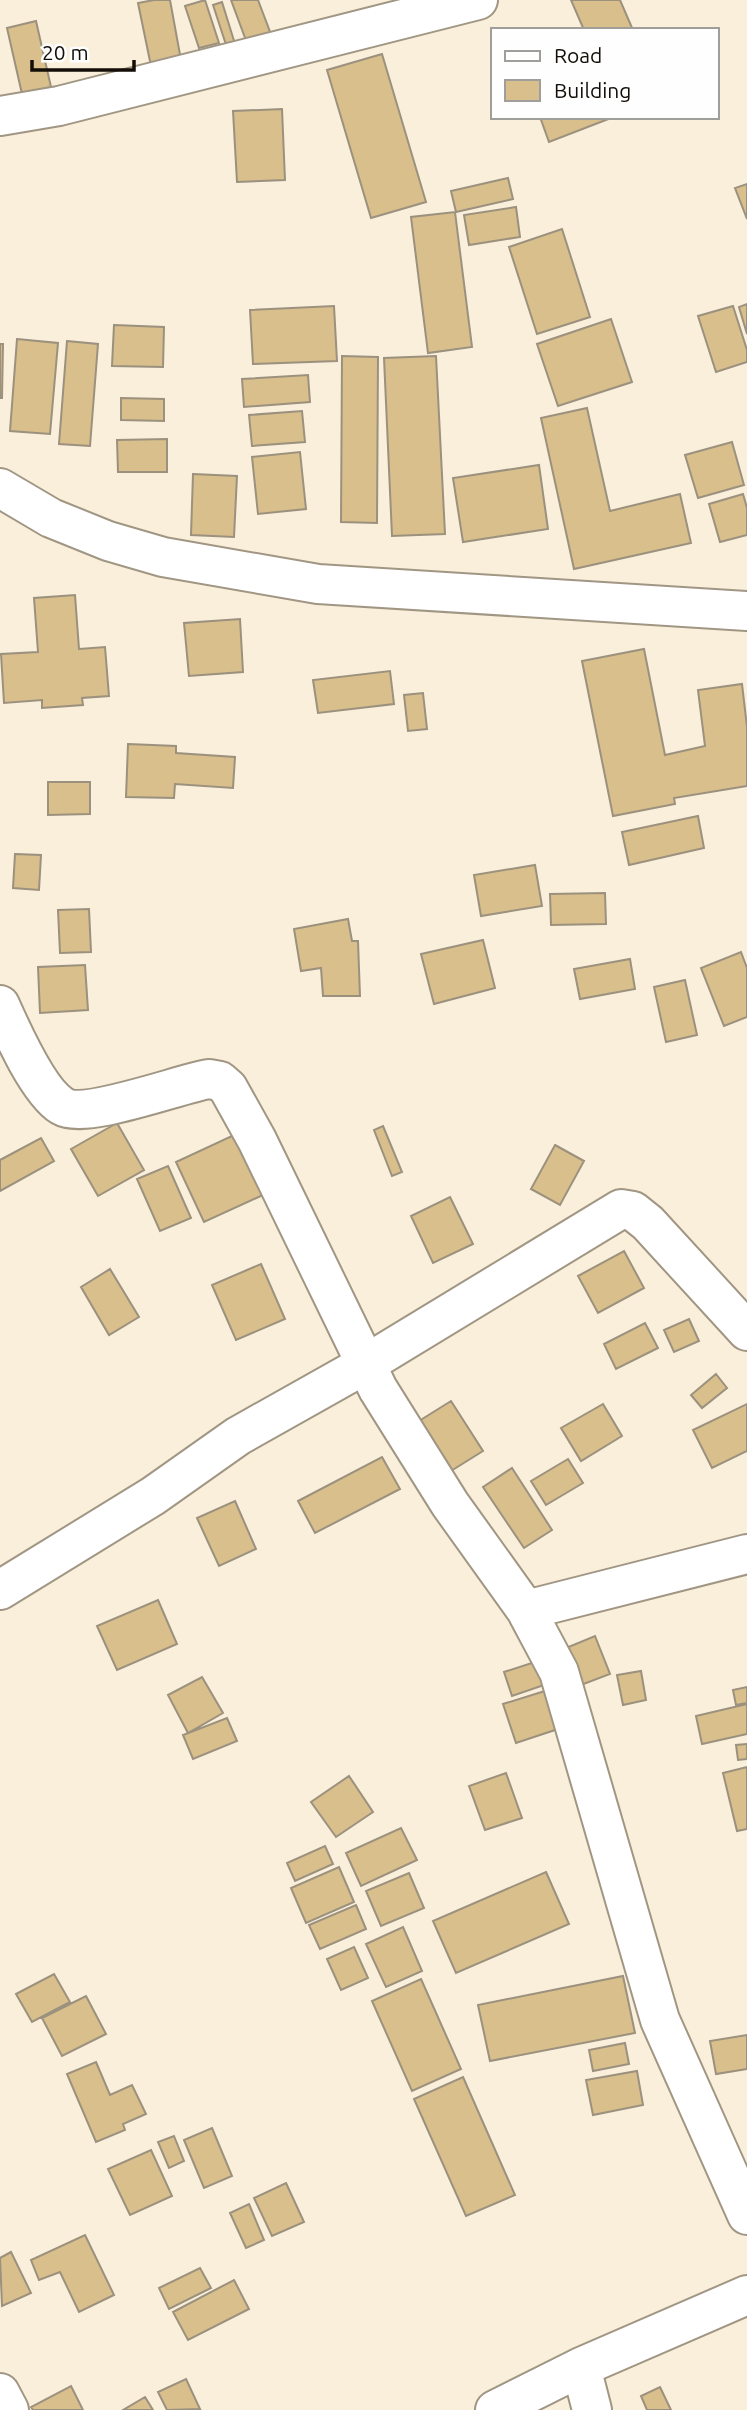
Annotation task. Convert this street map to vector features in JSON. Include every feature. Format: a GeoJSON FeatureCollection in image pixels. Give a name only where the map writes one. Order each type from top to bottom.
{"type":"FeatureCollection","features":[{"type":"Feature","properties":{"kind":"street"},"geometry":{"type":"LineString","coordinates":[[0,116],[59,106],[478,0]]}},
{"type":"Feature","properties":{"kind":"street"},"geometry":{"type":"LineString","coordinates":[[0,488],[51,518],[108,541],[163,557],[318,584],[747,611]]}},
{"type":"Feature","properties":{"kind":"street"},"geometry":{"type":"LineString","coordinates":[[0,1005],[42,1083],[64,1107],[89,1110],[209,1079],[220,1081],[228,1088],[257,1140],[378,1389],[450,1504],[526,1610],[559,1672],[660,2020],[747,2215]]}},
{"type":"Feature","properties":{"kind":"street"},"geometry":{"type":"LineString","coordinates":[[0,1590],[153,1496],[238,1436],[366,1364],[621,1209],[634,1210],[648,1223],[747,1331]]}},
{"type":"Feature","properties":{"kind":"street"},"geometry":{"type":"LineString","coordinates":[[526,1610],[747,1554]]}},
{"type":"Feature","properties":{"kind":"street"},"geometry":{"type":"LineString","coordinates":[[495,2410],[581,2367],[747,2295]]}},
{"type":"Feature","properties":{"kind":"street"},"geometry":{"type":"LineString","coordinates":[[581,2367],[592,2410]]}},
{"type":"Feature","properties":{"kind":"street"},"geometry":{"type":"LineString","coordinates":[[0,2393],[9,2410]]}},
{"type":"Feature","properties":{"kind":"building"},"geometry":{"type":"Polygon","coordinates":[[[170,0],[181,60],[151,66],[138,3],[170,0]]]}},
{"type":"Feature","properties":{"kind":"building"},"geometry":{"type":"Polygon","coordinates":[[[205,0],[219,43],[199,48],[185,6],[205,0]]]}},
{"type":"Feature","properties":{"kind":"building"},"geometry":{"type":"Polygon","coordinates":[[[231,0],[258,0],[275,45],[251,54],[231,0]]]}},
{"type":"Feature","properties":{"kind":"building"},"geometry":{"type":"Polygon","coordinates":[[[571,0],[620,0],[632,28],[583,28],[571,0]]]}},
{"type":"Feature","properties":{"kind":"building"},"geometry":{"type":"Polygon","coordinates":[[[222,2],[239,57],[231,60],[213,5],[222,2]]]}},
{"type":"Feature","properties":{"kind":"building"},"geometry":{"type":"Polygon","coordinates":[[[36,21],[51,87],[22,94],[7,28],[36,21]]]}},
{"type":"Feature","properties":{"kind":"building"},"geometry":{"type":"Polygon","coordinates":[[[382,54],[426,202],[371,218],[327,70],[382,54]]]}},
{"type":"Feature","properties":{"kind":"building"},"geometry":{"type":"Polygon","coordinates":[[[282,109],[285,180],[237,182],[233,111],[282,109]]]}},
{"type":"Feature","properties":{"kind":"building"},"geometry":{"type":"Polygon","coordinates":[[[541,119],[608,119],[549,142],[541,119]]]}},
{"type":"Feature","properties":{"kind":"building"},"geometry":{"type":"Polygon","coordinates":[[[508,178],[513,199],[456,212],[451,191],[508,178]]]}},
{"type":"Feature","properties":{"kind":"building"},"geometry":{"type":"Polygon","coordinates":[[[747,184],[747,219],[735,188],[747,184]]]}},
{"type":"Feature","properties":{"kind":"building"},"geometry":{"type":"Polygon","coordinates":[[[516,207],[520,237],[469,245],[464,215],[516,207]]]}},
{"type":"Feature","properties":{"kind":"building"},"geometry":{"type":"Polygon","coordinates":[[[455,212],[472,347],[428,353],[411,217],[455,212]]]}},
{"type":"Feature","properties":{"kind":"building"},"geometry":{"type":"Polygon","coordinates":[[[562,229],[590,317],[537,334],[509,247],[562,229]]]}},
{"type":"Feature","properties":{"kind":"building"},"geometry":{"type":"Polygon","coordinates":[[[747,304],[747,334],[739,307],[747,304]]]}},
{"type":"Feature","properties":{"kind":"building"},"geometry":{"type":"Polygon","coordinates":[[[334,306],[337,361],[253,364],[250,310],[334,306]]]}},
{"type":"Feature","properties":{"kind":"building"},"geometry":{"type":"Polygon","coordinates":[[[733,306],[747,350],[747,362],[716,372],[698,316],[733,306]]]}},
{"type":"Feature","properties":{"kind":"building"},"geometry":{"type":"Polygon","coordinates":[[[611,319],[632,382],[558,406],[537,344],[611,319]]]}},
{"type":"Feature","properties":{"kind":"building"},"geometry":{"type":"Polygon","coordinates":[[[114,325],[164,327],[163,367],[112,366],[114,325]]]}},
{"type":"Feature","properties":{"kind":"building"},"geometry":{"type":"Polygon","coordinates":[[[17,339],[58,343],[50,434],[10,431],[17,339]]]}},
{"type":"Feature","properties":{"kind":"building"},"geometry":{"type":"Polygon","coordinates":[[[67,341],[98,344],[90,446],[59,444],[67,341]]]}},
{"type":"Feature","properties":{"kind":"building"},"geometry":{"type":"Polygon","coordinates":[[[0,344],[3,344],[2,398],[0,398],[0,344]]]}},
{"type":"Feature","properties":{"kind":"building"},"geometry":{"type":"Polygon","coordinates":[[[342,356],[378,357],[377,523],[341,522],[342,356]]]}},
{"type":"Feature","properties":{"kind":"building"},"geometry":{"type":"Polygon","coordinates":[[[436,356],[445,534],[392,536],[384,358],[436,356]]]}},
{"type":"Feature","properties":{"kind":"building"},"geometry":{"type":"Polygon","coordinates":[[[308,375],[310,402],[244,407],[242,379],[308,375]]]}},
{"type":"Feature","properties":{"kind":"building"},"geometry":{"type":"Polygon","coordinates":[[[121,398],[164,399],[164,421],[121,420],[121,398]]]}},
{"type":"Feature","properties":{"kind":"building"},"geometry":{"type":"Polygon","coordinates":[[[587,408],[610,511],[680,494],[691,543],[574,569],[541,418],[587,408]]]}},
{"type":"Feature","properties":{"kind":"building"},"geometry":{"type":"Polygon","coordinates":[[[302,411],[305,442],[252,446],[249,415],[302,411]]]}},
{"type":"Feature","properties":{"kind":"building"},"geometry":{"type":"Polygon","coordinates":[[[167,439],[167,472],[118,472],[117,440],[167,439]]]}},
{"type":"Feature","properties":{"kind":"building"},"geometry":{"type":"Polygon","coordinates":[[[732,442],[744,485],[698,498],[685,455],[732,442]]]}},
{"type":"Feature","properties":{"kind":"building"},"geometry":{"type":"Polygon","coordinates":[[[300,452],[306,509],[258,514],[252,457],[300,452]]]}},
{"type":"Feature","properties":{"kind":"building"},"geometry":{"type":"Polygon","coordinates":[[[539,465],[548,529],[463,542],[453,478],[539,465]]]}},
{"type":"Feature","properties":{"kind":"building"},"geometry":{"type":"Polygon","coordinates":[[[193,474],[237,476],[234,537],[191,535],[193,474]]]}},
{"type":"Feature","properties":{"kind":"building"},"geometry":{"type":"Polygon","coordinates":[[[743,494],[747,508],[747,535],[720,542],[709,504],[743,494]]]}},
{"type":"Feature","properties":{"kind":"building"},"geometry":{"type":"Polygon","coordinates":[[[75,595],[79,649],[105,647],[109,696],[82,698],[83,705],[42,708],[42,700],[4,703],[1,654],[38,652],[34,598],[75,595]]]}},
{"type":"Feature","properties":{"kind":"building"},"geometry":{"type":"Polygon","coordinates":[[[240,619],[243,672],[189,676],[184,623],[240,619]]]}},
{"type":"Feature","properties":{"kind":"building"},"geometry":{"type":"Polygon","coordinates":[[[644,649],[665,755],[705,746],[698,690],[742,684],[747,727],[747,786],[674,798],[675,804],[613,816],[582,661],[644,649]]]}},
{"type":"Feature","properties":{"kind":"building"},"geometry":{"type":"Polygon","coordinates":[[[390,671],[394,704],[318,713],[313,680],[390,671]]]}},
{"type":"Feature","properties":{"kind":"building"},"geometry":{"type":"Polygon","coordinates":[[[423,693],[427,729],[408,731],[404,695],[423,693]]]}},
{"type":"Feature","properties":{"kind":"building"},"geometry":{"type":"Polygon","coordinates":[[[128,744],[176,746],[176,753],[235,757],[233,788],[175,784],[174,798],[126,797],[128,744]]]}},
{"type":"Feature","properties":{"kind":"building"},"geometry":{"type":"Polygon","coordinates":[[[48,782],[90,782],[90,814],[48,815],[48,782]]]}},
{"type":"Feature","properties":{"kind":"building"},"geometry":{"type":"Polygon","coordinates":[[[698,816],[704,848],[629,865],[622,832],[698,816]]]}},
{"type":"Feature","properties":{"kind":"building"},"geometry":{"type":"Polygon","coordinates":[[[15,854],[41,855],[39,890],[13,888],[15,854]]]}},
{"type":"Feature","properties":{"kind":"building"},"geometry":{"type":"Polygon","coordinates":[[[535,865],[542,906],[481,916],[474,875],[535,865]]]}},
{"type":"Feature","properties":{"kind":"building"},"geometry":{"type":"Polygon","coordinates":[[[605,893],[606,924],[551,925],[550,894],[605,893]]]}},
{"type":"Feature","properties":{"kind":"building"},"geometry":{"type":"Polygon","coordinates":[[[89,909],[91,952],[60,953],[58,910],[89,909]]]}},
{"type":"Feature","properties":{"kind":"building"},"geometry":{"type":"Polygon","coordinates":[[[348,919],[352,941],[358,941],[360,996],[323,996],[321,968],[301,971],[294,929],[348,919]]]}},
{"type":"Feature","properties":{"kind":"building"},"geometry":{"type":"Polygon","coordinates":[[[483,940],[495,988],[434,1004],[421,954],[483,940]]]}},
{"type":"Feature","properties":{"kind":"building"},"geometry":{"type":"Polygon","coordinates":[[[741,952],[747,968],[747,1017],[724,1026],[701,968],[741,952]]]}},
{"type":"Feature","properties":{"kind":"building"},"geometry":{"type":"Polygon","coordinates":[[[630,959],[635,989],[580,999],[574,969],[630,959]]]}},
{"type":"Feature","properties":{"kind":"building"},"geometry":{"type":"Polygon","coordinates":[[[85,965],[88,1010],[40,1013],[38,967],[85,965]]]}},
{"type":"Feature","properties":{"kind":"building"},"geometry":{"type":"Polygon","coordinates":[[[685,980],[697,1035],[666,1042],[654,987],[685,980]]]}},
{"type":"Feature","properties":{"kind":"building"},"geometry":{"type":"Polygon","coordinates":[[[117,1123],[144,1170],[98,1196],[71,1149],[117,1123]]]}},
{"type":"Feature","properties":{"kind":"building"},"geometry":{"type":"Polygon","coordinates":[[[383,1126],[402,1172],[392,1176],[374,1130],[383,1126]]]}},
{"type":"Feature","properties":{"kind":"building"},"geometry":{"type":"Polygon","coordinates":[[[249,1128],[276,1189],[204,1222],[176,1162],[249,1128]]]}},
{"type":"Feature","properties":{"kind":"building"},"geometry":{"type":"Polygon","coordinates":[[[41,1138],[54,1161],[0,1191],[0,1160],[41,1138]]]}},
{"type":"Feature","properties":{"kind":"building"},"geometry":{"type":"Polygon","coordinates":[[[555,1145],[584,1161],[560,1205],[531,1189],[555,1145]]]}},
{"type":"Feature","properties":{"kind":"building"},"geometry":{"type":"Polygon","coordinates":[[[168,1166],[191,1218],[160,1231],[137,1179],[168,1166]]]}},
{"type":"Feature","properties":{"kind":"building"},"geometry":{"type":"Polygon","coordinates":[[[450,1197],[473,1244],[433,1263],[411,1216],[450,1197]]]}},
{"type":"Feature","properties":{"kind":"building"},"geometry":{"type":"Polygon","coordinates":[[[624,1251],[644,1288],[598,1313],[578,1276],[624,1251]]]}},
{"type":"Feature","properties":{"kind":"building"},"geometry":{"type":"Polygon","coordinates":[[[261,1264],[285,1319],[236,1340],[212,1285],[261,1264]]]}},
{"type":"Feature","properties":{"kind":"building"},"geometry":{"type":"Polygon","coordinates":[[[110,1269],[139,1317],[109,1335],[81,1287],[110,1269]]]}},
{"type":"Feature","properties":{"kind":"building"},"geometry":{"type":"Polygon","coordinates":[[[689,1319],[699,1341],[674,1352],[664,1330],[689,1319]]]}},
{"type":"Feature","properties":{"kind":"building"},"geometry":{"type":"Polygon","coordinates":[[[645,1323],[658,1348],[616,1369],[604,1344],[645,1323]]]}},
{"type":"Feature","properties":{"kind":"building"},"geometry":{"type":"Polygon","coordinates":[[[716,1374],[727,1388],[702,1408],[691,1395],[716,1374]]]}},
{"type":"Feature","properties":{"kind":"building"},"geometry":{"type":"Polygon","coordinates":[[[451,1401],[483,1451],[451,1471],[419,1421],[451,1401]]]}},
{"type":"Feature","properties":{"kind":"building"},"geometry":{"type":"Polygon","coordinates":[[[603,1404],[622,1436],[581,1461],[561,1428],[603,1404]]]}},
{"type":"Feature","properties":{"kind":"building"},"geometry":{"type":"Polygon","coordinates":[[[747,1404],[747,1451],[712,1468],[693,1430],[747,1404]]]}},
{"type":"Feature","properties":{"kind":"building"},"geometry":{"type":"Polygon","coordinates":[[[382,1457],[400,1489],[315,1533],[298,1501],[382,1457]]]}},
{"type":"Feature","properties":{"kind":"building"},"geometry":{"type":"Polygon","coordinates":[[[568,1459],[583,1483],[546,1505],[531,1481],[568,1459]]]}},
{"type":"Feature","properties":{"kind":"building"},"geometry":{"type":"Polygon","coordinates":[[[512,1468],[552,1530],[524,1548],[483,1487],[512,1468]]]}},
{"type":"Feature","properties":{"kind":"building"},"geometry":{"type":"Polygon","coordinates":[[[235,1501],[256,1549],[219,1566],[197,1518],[235,1501]]]}},
{"type":"Feature","properties":{"kind":"building"},"geometry":{"type":"Polygon","coordinates":[[[158,1600],[177,1644],[117,1670],[97,1626],[158,1600]]]}},
{"type":"Feature","properties":{"kind":"building"},"geometry":{"type":"Polygon","coordinates":[[[595,1636],[610,1674],[581,1685],[566,1648],[595,1636]]]}},
{"type":"Feature","properties":{"kind":"building"},"geometry":{"type":"Polygon","coordinates":[[[541,1660],[550,1683],[512,1696],[504,1672],[541,1660]]]}},
{"type":"Feature","properties":{"kind":"building"},"geometry":{"type":"Polygon","coordinates":[[[641,1671],[646,1700],[623,1705],[617,1675],[641,1671]]]}},
{"type":"Feature","properties":{"kind":"building"},"geometry":{"type":"Polygon","coordinates":[[[202,1677],[223,1713],[188,1733],[168,1695],[202,1677]]]}},
{"type":"Feature","properties":{"kind":"building"},"geometry":{"type":"Polygon","coordinates":[[[747,1687],[747,1703],[736,1705],[733,1690],[747,1687]]]}},
{"type":"Feature","properties":{"kind":"building"},"geometry":{"type":"Polygon","coordinates":[[[548,1690],[561,1728],[516,1743],[503,1704],[548,1690]]]}},
{"type":"Feature","properties":{"kind":"building"},"geometry":{"type":"Polygon","coordinates":[[[747,1704],[747,1734],[702,1744],[696,1716],[747,1704]]]}},
{"type":"Feature","properties":{"kind":"building"},"geometry":{"type":"Polygon","coordinates":[[[227,1718],[237,1741],[193,1759],[183,1735],[227,1718]]]}},
{"type":"Feature","properties":{"kind":"building"},"geometry":{"type":"Polygon","coordinates":[[[747,1744],[747,1759],[738,1760],[736,1745],[747,1744]]]}},
{"type":"Feature","properties":{"kind":"building"},"geometry":{"type":"Polygon","coordinates":[[[747,1767],[747,1829],[737,1831],[723,1773],[747,1767]]]}},
{"type":"Feature","properties":{"kind":"building"},"geometry":{"type":"Polygon","coordinates":[[[506,1773],[522,1818],[485,1830],[469,1786],[506,1773]]]}},
{"type":"Feature","properties":{"kind":"building"},"geometry":{"type":"Polygon","coordinates":[[[349,1776],[373,1812],[336,1837],[311,1802],[349,1776]]]}},
{"type":"Feature","properties":{"kind":"building"},"geometry":{"type":"Polygon","coordinates":[[[401,1828],[417,1860],[361,1886],[346,1853],[401,1828]]]}},
{"type":"Feature","properties":{"kind":"building"},"geometry":{"type":"Polygon","coordinates":[[[325,1846],[333,1864],[295,1881],[287,1863],[325,1846]]]}},
{"type":"Feature","properties":{"kind":"building"},"geometry":{"type":"Polygon","coordinates":[[[339,1867],[354,1902],[306,1923],[291,1888],[339,1867]]]}},
{"type":"Feature","properties":{"kind":"building"},"geometry":{"type":"Polygon","coordinates":[[[546,1872],[569,1924],[456,1973],[433,1921],[546,1872]]]}},
{"type":"Feature","properties":{"kind":"building"},"geometry":{"type":"Polygon","coordinates":[[[409,1873],[424,1908],[381,1926],[366,1891],[409,1873]]]}},
{"type":"Feature","properties":{"kind":"building"},"geometry":{"type":"Polygon","coordinates":[[[356,1905],[366,1929],[320,1949],[309,1925],[356,1905]]]}},
{"type":"Feature","properties":{"kind":"building"},"geometry":{"type":"Polygon","coordinates":[[[403,1927],[422,1971],[386,1987],[366,1944],[403,1927]]]}},
{"type":"Feature","properties":{"kind":"building"},"geometry":{"type":"Polygon","coordinates":[[[354,1947],[368,1978],[341,1990],[327,1959],[354,1947]]]}},
{"type":"Feature","properties":{"kind":"building"},"geometry":{"type":"Polygon","coordinates":[[[54,1974],[70,2002],[32,2022],[16,1994],[54,1974]]]}},
{"type":"Feature","properties":{"kind":"building"},"geometry":{"type":"Polygon","coordinates":[[[623,1976],[635,2033],[490,2061],[478,2005],[623,1976]]]}},
{"type":"Feature","properties":{"kind":"building"},"geometry":{"type":"Polygon","coordinates":[[[421,1979],[461,2069],[412,2091],[372,2001],[421,1979]]]}},
{"type":"Feature","properties":{"kind":"building"},"geometry":{"type":"Polygon","coordinates":[[[86,1996],[106,2034],[62,2056],[42,2018],[86,1996]]]}},
{"type":"Feature","properties":{"kind":"building"},"geometry":{"type":"Polygon","coordinates":[[[747,2035],[747,2069],[716,2074],[710,2041],[747,2035]]]}},
{"type":"Feature","properties":{"kind":"building"},"geometry":{"type":"Polygon","coordinates":[[[625,2043],[629,2064],[593,2071],[589,2050],[625,2043]]]}},
{"type":"Feature","properties":{"kind":"building"},"geometry":{"type":"Polygon","coordinates":[[[96,2062],[110,2095],[132,2085],[146,2114],[123,2124],[125,2130],[96,2142],[67,2074],[96,2062]]]}},
{"type":"Feature","properties":{"kind":"building"},"geometry":{"type":"Polygon","coordinates":[[[637,2071],[643,2105],[593,2115],[586,2080],[637,2071]]]}},
{"type":"Feature","properties":{"kind":"building"},"geometry":{"type":"Polygon","coordinates":[[[463,2077],[515,2195],[466,2216],[414,2099],[463,2077]]]}},
{"type":"Feature","properties":{"kind":"building"},"geometry":{"type":"Polygon","coordinates":[[[212,2128],[232,2176],[204,2188],[184,2140],[212,2128]]]}},
{"type":"Feature","properties":{"kind":"building"},"geometry":{"type":"Polygon","coordinates":[[[174,2136],[184,2161],[169,2168],[158,2142],[174,2136]]]}},
{"type":"Feature","properties":{"kind":"building"},"geometry":{"type":"Polygon","coordinates":[[[151,2150],[172,2196],[130,2215],[108,2169],[151,2150]]]}},
{"type":"Feature","properties":{"kind":"building"},"geometry":{"type":"Polygon","coordinates":[[[286,2183],[304,2222],[272,2236],[254,2198],[286,2183]]]}},
{"type":"Feature","properties":{"kind":"building"},"geometry":{"type":"Polygon","coordinates":[[[249,2204],[264,2240],[246,2248],[230,2213],[249,2204]]]}},
{"type":"Feature","properties":{"kind":"building"},"geometry":{"type":"Polygon","coordinates":[[[85,2235],[114,2295],[79,2312],[60,2272],[39,2280],[31,2260],[85,2235]]]}},
{"type":"Feature","properties":{"kind":"building"},"geometry":{"type":"Polygon","coordinates":[[[11,2252],[31,2293],[2,2306],[0,2258],[11,2252]]]}},
{"type":"Feature","properties":{"kind":"building"},"geometry":{"type":"Polygon","coordinates":[[[200,2268],[211,2288],[169,2309],[159,2288],[200,2268]]]}},
{"type":"Feature","properties":{"kind":"building"},"geometry":{"type":"Polygon","coordinates":[[[234,2280],[249,2309],[188,2340],[173,2312],[234,2280]]]}},
{"type":"Feature","properties":{"kind":"building"},"geometry":{"type":"Polygon","coordinates":[[[186,2379],[200,2409],[167,2410],[158,2392],[186,2379]]]}},
{"type":"Feature","properties":{"kind":"building"},"geometry":{"type":"Polygon","coordinates":[[[71,2386],[83,2410],[33,2410],[31,2407],[71,2386]]]}},
{"type":"Feature","properties":{"kind":"building"},"geometry":{"type":"Polygon","coordinates":[[[660,2387],[671,2410],[647,2410],[641,2396],[660,2387]]]}},
{"type":"Feature","properties":{"kind":"building"},"geometry":{"type":"Polygon","coordinates":[[[145,2397],[153,2410],[123,2410],[145,2397]]]}}]}
